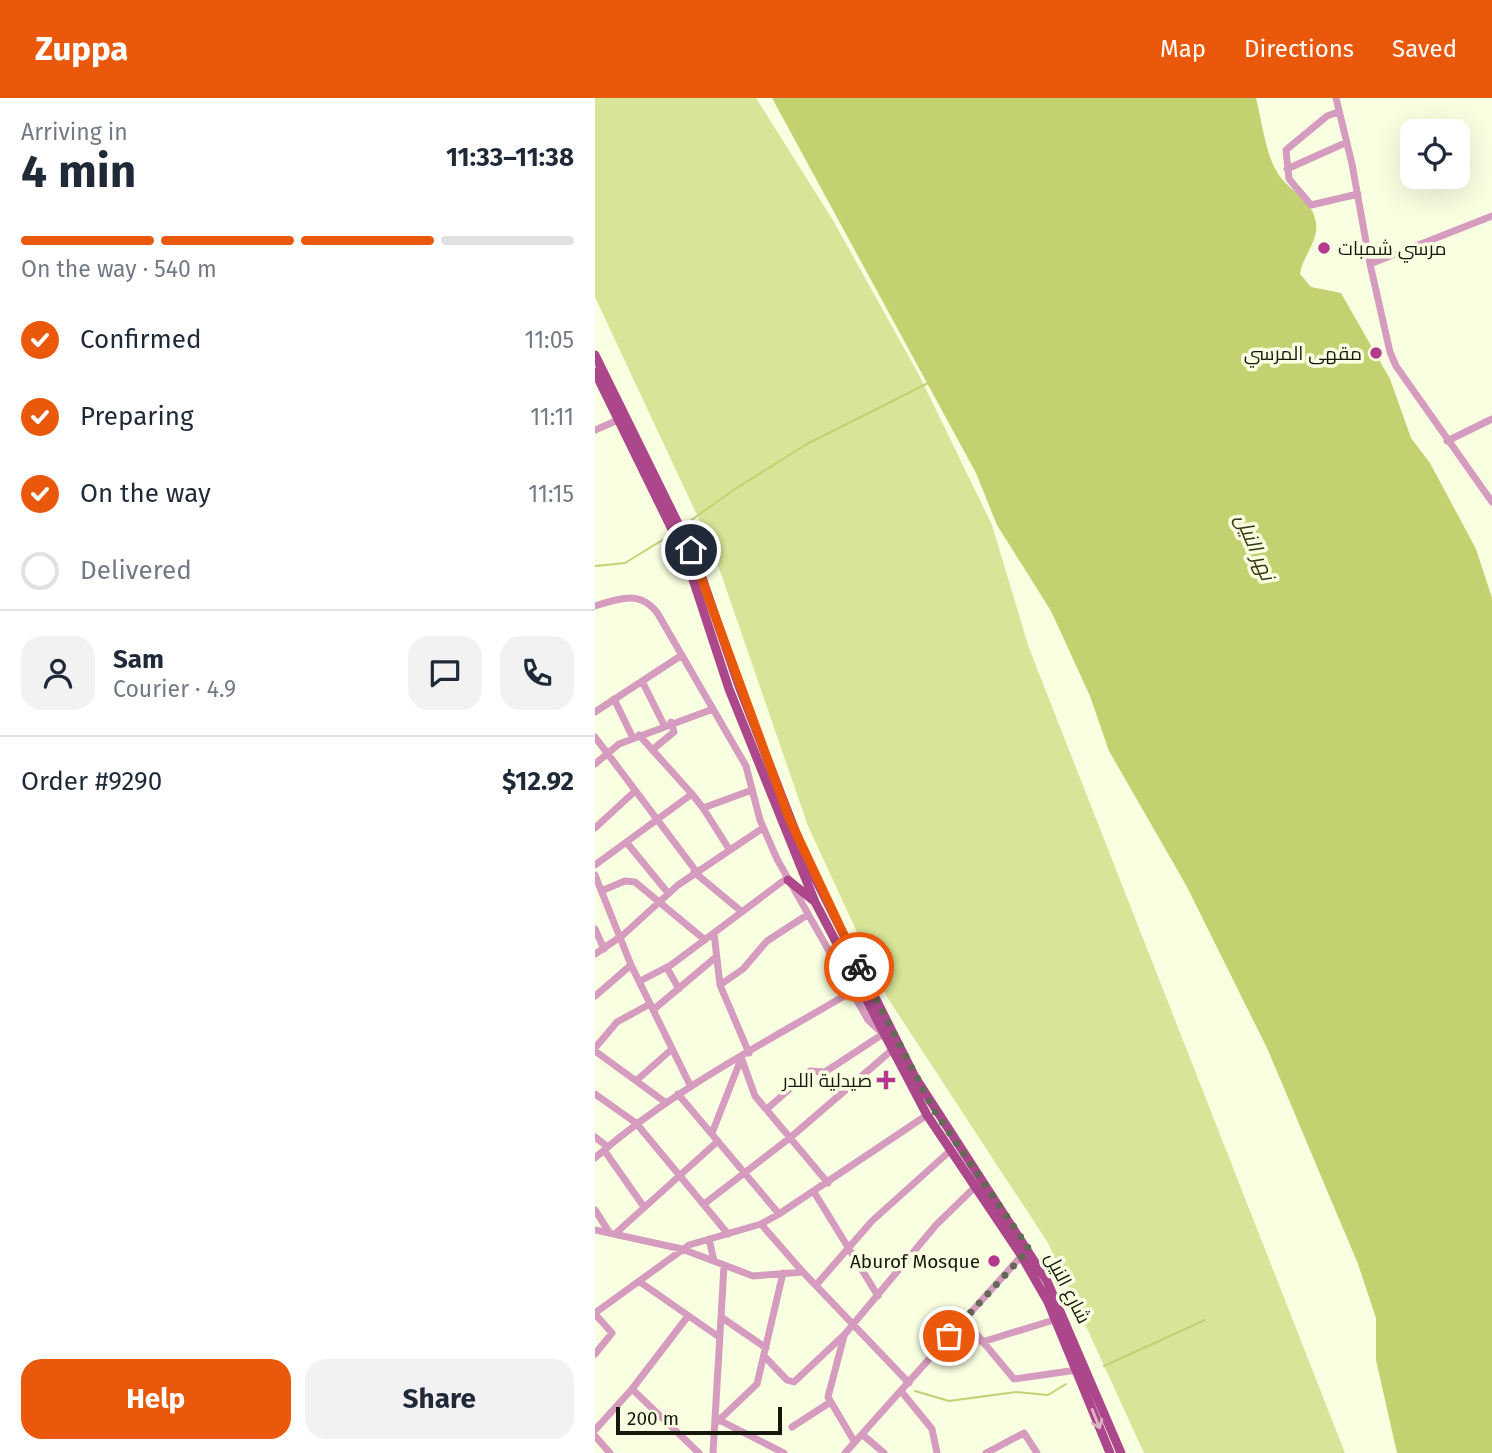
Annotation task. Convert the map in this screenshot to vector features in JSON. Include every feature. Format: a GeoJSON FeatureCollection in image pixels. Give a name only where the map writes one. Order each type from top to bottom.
{"type":"FeatureCollection","features":[{"type":"Feature","properties":{"kind":"main road"},"geometry":{"type":"LineString","coordinates":[[595,355],[682,541]]}},
{"type":"Feature","properties":{"kind":"main road"},"geometry":{"type":"LineString","coordinates":[[595,372],[672,520]]}},
{"type":"Feature","properties":{"kind":"main road","name":"شارع النيل"},"geometry":{"type":"LineString","coordinates":[[682,541],[729,689],[815,902],[927,1115],[975,1187],[1025,1252],[1077,1370],[1109,1453]]}},
{"type":"Feature","properties":{"kind":"main road","name":"شارع النيل"},"geometry":{"type":"LineString","coordinates":[[682,541],[701,574],[739,686],[789,818],[831,911],[915,1077],[1065,1317],[1121,1453]]}},
{"type":"Feature","properties":{"kind":"main road"},"geometry":{"type":"LineString","coordinates":[[787,879],[815,902],[831,911]]}},
{"type":"Feature","properties":{"kind":"street"},"geometry":{"type":"LineString","coordinates":[[1336,98],[1392,358],[1492,502]]}},
{"type":"Feature","properties":{"kind":"street"},"geometry":{"type":"LineString","coordinates":[[1338,113],[1328,116],[1289,146],[1285,155],[1287,169],[1292,184],[1311,205],[1358,194]]}},
{"type":"Feature","properties":{"kind":"street"},"geometry":{"type":"LineString","coordinates":[[1287,169],[1345,144]]}},
{"type":"Feature","properties":{"kind":"street"},"geometry":{"type":"LineString","coordinates":[[1370,264],[1492,216]]}},
{"type":"Feature","properties":{"kind":"street"},"geometry":{"type":"LineString","coordinates":[[1447,440],[1492,419]]}},
{"type":"Feature","properties":{"kind":"street"},"geometry":{"type":"LineString","coordinates":[[595,429],[618,420]]}},
{"type":"Feature","properties":{"kind":"street"},"geometry":{"type":"LineString","coordinates":[[595,606],[632,596],[649,603],[746,766],[763,828],[787,879],[871,1025],[883,1034],[825,1072],[810,1071],[767,1109]]}},
{"type":"Feature","properties":{"kind":"street"},"geometry":{"type":"LineString","coordinates":[[595,712],[682,655]]}},
{"type":"Feature","properties":{"kind":"street"},"geometry":{"type":"LineString","coordinates":[[642,681],[674,732],[652,750]]}},
{"type":"Feature","properties":{"kind":"street"},"geometry":{"type":"LineString","coordinates":[[614,699],[636,737],[652,750],[692,794],[729,849]]}},
{"type":"Feature","properties":{"kind":"street"},"geometry":{"type":"LineString","coordinates":[[595,764],[606,753],[636,737],[713,709]]}},
{"type":"Feature","properties":{"kind":"street"},"geometry":{"type":"LineString","coordinates":[[595,737],[695,872],[742,912]]}},
{"type":"Feature","properties":{"kind":"street"},"geometry":{"type":"LineString","coordinates":[[703,808],[753,790]]}},
{"type":"Feature","properties":{"kind":"street"},"geometry":{"type":"LineString","coordinates":[[595,828],[634,792]]}},
{"type":"Feature","properties":{"kind":"street"},"geometry":{"type":"LineString","coordinates":[[595,865],[692,794]]}},
{"type":"Feature","properties":{"kind":"street"},"geometry":{"type":"LineString","coordinates":[[595,954],[619,938],[667,893],[695,872],[763,828]]}},
{"type":"Feature","properties":{"kind":"street"},"geometry":{"type":"LineString","coordinates":[[627,843],[667,893]]}},
{"type":"Feature","properties":{"kind":"street"},"geometry":{"type":"LineString","coordinates":[[595,875],[599,896],[690,1085]]}},
{"type":"Feature","properties":{"kind":"street"},"geometry":{"type":"LineString","coordinates":[[640,981],[667,968],[787,879]]}},
{"type":"Feature","properties":{"kind":"street"},"geometry":{"type":"LineString","coordinates":[[599,896],[631,881],[643,887],[705,940]]}},
{"type":"Feature","properties":{"kind":"street"},"geometry":{"type":"LineString","coordinates":[[720,985],[743,969],[769,939],[807,915]]}},
{"type":"Feature","properties":{"kind":"street"},"geometry":{"type":"LineString","coordinates":[[595,929],[604,949]]}},
{"type":"Feature","properties":{"kind":"street"},"geometry":{"type":"LineString","coordinates":[[713,933],[720,985],[745,1055],[753,1092],[828,1183]]}},
{"type":"Feature","properties":{"kind":"street"},"geometry":{"type":"LineString","coordinates":[[665,1102],[595,1050],[617,1022],[652,1007],[679,989],[716,957]]}},
{"type":"Feature","properties":{"kind":"street"},"geometry":{"type":"LineString","coordinates":[[595,996],[631,965]]}},
{"type":"Feature","properties":{"kind":"street"},"geometry":{"type":"LineString","coordinates":[[667,968],[679,989]]}},
{"type":"Feature","properties":{"kind":"street"},"geometry":{"type":"LineString","coordinates":[[595,1158],[636,1123],[690,1085],[851,992]]}},
{"type":"Feature","properties":{"kind":"street"},"geometry":{"type":"LineString","coordinates":[[637,1080],[672,1049]]}},
{"type":"Feature","properties":{"kind":"street"},"geometry":{"type":"LineString","coordinates":[[704,1204],[792,1137],[892,1050]]}},
{"type":"Feature","properties":{"kind":"street"},"geometry":{"type":"LineString","coordinates":[[712,1133],[745,1055]]}},
{"type":"Feature","properties":{"kind":"street"},"geometry":{"type":"LineString","coordinates":[[595,1094],[636,1123],[728,1234]]}},
{"type":"Feature","properties":{"kind":"street"},"geometry":{"type":"LineString","coordinates":[[678,1094],[779,1214]]}},
{"type":"Feature","properties":{"kind":"street"},"geometry":{"type":"LineString","coordinates":[[595,1354],[613,1333],[595,1313],[682,1249],[761,1224],[828,1183],[927,1115]]}},
{"type":"Feature","properties":{"kind":"street"},"geometry":{"type":"LineString","coordinates":[[595,1137],[606,1148],[644,1207]]}},
{"type":"Feature","properties":{"kind":"street"},"geometry":{"type":"LineString","coordinates":[[613,1233],[718,1141]]}},
{"type":"Feature","properties":{"kind":"street"},"geometry":{"type":"LineString","coordinates":[[817,1284],[848,1246],[887,1207],[951,1150]]}},
{"type":"Feature","properties":{"kind":"street"},"geometry":{"type":"LineString","coordinates":[[721,1317],[765,1352],[791,1383],[845,1334],[936,1225],[975,1187]]}},
{"type":"Feature","properties":{"kind":"street"},"geometry":{"type":"LineString","coordinates":[[814,1192],[878,1296]]}},
{"type":"Feature","properties":{"kind":"street"},"geometry":{"type":"LineString","coordinates":[[595,1210],[613,1233]]}},
{"type":"Feature","properties":{"kind":"street"},"geometry":{"type":"LineString","coordinates":[[761,1224],[852,1326],[909,1383]]}},
{"type":"Feature","properties":{"kind":"street"},"geometry":{"type":"LineString","coordinates":[[595,1230],[682,1249],[753,1276],[803,1272]]}},
{"type":"Feature","properties":{"kind":"street"},"geometry":{"type":"LineString","coordinates":[[709,1239],[714,1261]]}},
{"type":"Feature","properties":{"kind":"street"},"geometry":{"type":"LineString","coordinates":[[845,1453],[1025,1252]]}},
{"type":"Feature","properties":{"kind":"street"},"geometry":{"type":"LineString","coordinates":[[713,1453],[717,1422],[724,1266]]}},
{"type":"Feature","properties":{"kind":"street"},"geometry":{"type":"LineString","coordinates":[[717,1422],[757,1384],[783,1273]]}},
{"type":"Feature","properties":{"kind":"street"},"geometry":{"type":"LineString","coordinates":[[640,1282],[719,1337]]}},
{"type":"Feature","properties":{"kind":"street"},"geometry":{"type":"LineString","coordinates":[[595,1430],[632,1389],[688,1316]]}},
{"type":"Feature","properties":{"kind":"street"},"geometry":{"type":"LineString","coordinates":[[964,1319],[1014,1379],[1077,1370]]}},
{"type":"Feature","properties":{"kind":"street"},"geometry":{"type":"LineString","coordinates":[[982,1342],[1056,1320]]}},
{"type":"Feature","properties":{"kind":"street"},"geometry":{"type":"LineString","coordinates":[[845,1334],[831,1378],[829,1403],[854,1441]]}},
{"type":"Feature","properties":{"kind":"street"},"geometry":{"type":"LineString","coordinates":[[632,1389],[699,1453]]}},
{"type":"Feature","properties":{"kind":"street"},"geometry":{"type":"LineString","coordinates":[[901,1391],[932,1429],[936,1453]]}},
{"type":"Feature","properties":{"kind":"street"},"geometry":{"type":"LineString","coordinates":[[792,1427],[829,1403]]}},
{"type":"Feature","properties":{"kind":"street"},"geometry":{"type":"LineString","coordinates":[[717,1422],[784,1453]]}},
{"type":"Feature","properties":{"kind":"street"},"geometry":{"type":"LineString","coordinates":[[986,1453],[1024,1433],[1037,1453]]}},
{"type":"Feature","properties":{"kind":"street"},"geometry":{"type":"LineString","coordinates":[[863,1434],[884,1453]]}},
{"type":"Feature","properties":{"kind":"street"},"geometry":{"type":"LineString","coordinates":[[595,1436],[610,1453]]}},
{"type":"Feature","properties":{"kind":"shaded area"},"geometry":{"type":"Polygon","coordinates":[[[595,98],[756,98],[834,222],[919,375],[992,525],[1029,648],[1345,1453],[1144,1453],[1048,1243],[887,997],[808,826],[711,545],[595,297],[595,98]]]}},
{"type":"Feature","properties":{"kind":"water","name":"نهر النيل"},"geometry":{"type":"Polygon","coordinates":[[[772,98],[1256,98],[1273,164],[1282,179],[1305,201],[1316,223],[1313,243],[1300,274],[1311,287],[1341,293],[1390,379],[1411,438],[1430,463],[1476,549],[1492,598],[1492,1453],[1397,1453],[1376,1360],[1376,1318],[1358,1264],[1267,1048],[1186,885],[1109,751],[1090,696],[1051,611],[997,525],[976,473],[772,98]]]}},
{"type":"Feature","properties":{"kind":"waterway"},"geometry":{"type":"LineString","coordinates":[[683,526],[735,489],[807,444],[928,383]]}},
{"type":"Feature","properties":{"kind":"waterway"},"geometry":{"type":"LineString","coordinates":[[595,566],[625,563],[669,536]]}},
{"type":"Feature","properties":{"kind":"waterway"},"geometry":{"type":"LineString","coordinates":[[1104,1366],[1205,1320]]}},
{"type":"Feature","properties":{"kind":"waterway"},"geometry":{"type":"LineString","coordinates":[[915,1391],[949,1401],[1016,1392],[1048,1395],[1066,1384]]}},
{"type":"Feature","properties":{"kind":"way so far"},"geometry":{"type":"LineString","coordinates":[[859,967],[934,1110],[1029,1249],[949,1336]]}},
{"type":"Feature","properties":{"kind":"place","name":"مرسي شمبات"},"geometry":{"type":"Point","coordinates":[1324,248]}},
{"type":"Feature","properties":{"kind":"place","name":"مقهى المرسي"},"geometry":{"type":"Point","coordinates":[1376,353]}},
{"type":"Feature","properties":{"kind":"place","name":"صيدلية اللدر"},"geometry":{"type":"Point","coordinates":[886,1080]}},
{"type":"Feature","properties":{"kind":"place","name":"Aburof Mosque"},"geometry":{"type":"Point","coordinates":[994,1261]}},
{"type":"Feature","properties":{"kind":"route"},"geometry":{"type":"LineString","coordinates":[[691,550],[789,818],[808,864],[859,967]]}}]}
